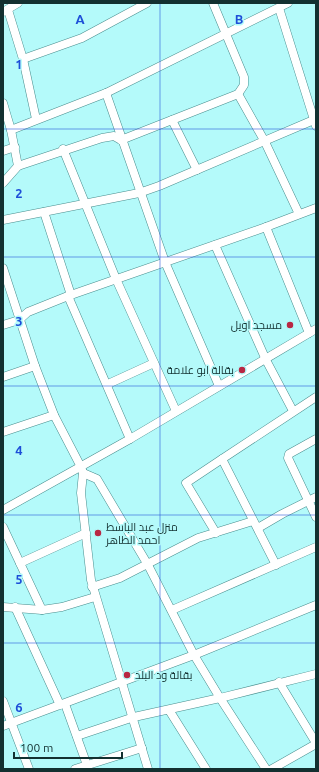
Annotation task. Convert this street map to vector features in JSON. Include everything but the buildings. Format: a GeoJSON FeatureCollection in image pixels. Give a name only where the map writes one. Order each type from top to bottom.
{"type":"FeatureCollection","features":[{"type":"Feature","properties":{"kind":"street"},"geometry":{"type":"LineString","coordinates":[[18,3],[6,11],[23,59],[36,119]]}},
{"type":"Feature","properties":{"kind":"street"},"geometry":{"type":"LineString","coordinates":[[23,59],[82,38],[147,3]]}},
{"type":"Feature","properties":{"kind":"street"},"geometry":{"type":"LineString","coordinates":[[121,140],[238,94],[244,85],[244,77],[213,3]]}},
{"type":"Feature","properties":{"kind":"street"},"geometry":{"type":"LineString","coordinates":[[11,130],[106,93],[288,3]]}},
{"type":"Feature","properties":{"kind":"street"},"geometry":{"type":"LineString","coordinates":[[3,220],[140,193],[315,122],[279,8]]}},
{"type":"Feature","properties":{"kind":"street"},"geometry":{"type":"LineString","coordinates":[[106,93],[121,140],[165,262],[219,386]]}},
{"type":"Feature","properties":{"kind":"street"},"geometry":{"type":"LineString","coordinates":[[238,94],[265,142],[299,214]]}},
{"type":"Feature","properties":{"kind":"street"},"geometry":{"type":"LineString","coordinates":[[3,103],[11,130],[18,166]]}},
{"type":"Feature","properties":{"kind":"street"},"geometry":{"type":"LineString","coordinates":[[172,120],[197,170]]}},
{"type":"Feature","properties":{"kind":"street"},"geometry":{"type":"LineString","coordinates":[[3,183],[18,166],[63,149],[114,136],[121,140]]}},
{"type":"Feature","properties":{"kind":"street"},"geometry":{"type":"LineString","coordinates":[[3,151],[15,147]]}},
{"type":"Feature","properties":{"kind":"street"},"geometry":{"type":"LineString","coordinates":[[63,149],[87,204],[116,279],[176,411]]}},
{"type":"Feature","properties":{"kind":"street"},"geometry":{"type":"LineString","coordinates":[[3,325],[19,320],[28,312],[116,279],[266,228],[299,214],[315,211]]}},
{"type":"Feature","properties":{"kind":"street"},"geometry":{"type":"LineString","coordinates":[[44,212],[70,296],[130,439]]}},
{"type":"Feature","properties":{"kind":"street"},"geometry":{"type":"LineString","coordinates":[[3,510],[82,470],[176,411],[266,360],[313,331],[266,228]]}},
{"type":"Feature","properties":{"kind":"street"},"geometry":{"type":"LineString","coordinates":[[215,245],[266,360],[293,411]]}},
{"type":"Feature","properties":{"kind":"street"},"geometry":{"type":"LineString","coordinates":[[3,268],[19,320],[54,415],[82,470],[81,493],[86,533],[88,568],[92,587],[123,681],[148,769]]}},
{"type":"Feature","properties":{"kind":"street"},"geometry":{"type":"LineString","coordinates":[[108,384],[154,364]]}},
{"type":"Feature","properties":{"kind":"street"},"geometry":{"type":"LineString","coordinates":[[3,377],[35,366]]}},
{"type":"Feature","properties":{"kind":"street"},"geometry":{"type":"LineString","coordinates":[[216,533],[186,483],[316,397]]}},
{"type":"Feature","properties":{"kind":"street"},"geometry":{"type":"LineString","coordinates":[[3,432],[54,415]]}},
{"type":"Feature","properties":{"kind":"street"},"geometry":{"type":"LineString","coordinates":[[316,438],[289,454],[288,458],[316,517]]}},
{"type":"Feature","properties":{"kind":"street"},"geometry":{"type":"LineString","coordinates":[[222,459],[276,565]]}},
{"type":"Feature","properties":{"kind":"street"},"geometry":{"type":"LineString","coordinates":[[82,470],[97,479],[148,565],[194,655],[266,769]]}},
{"type":"Feature","properties":{"kind":"street"},"geometry":{"type":"LineString","coordinates":[[258,528],[316,497]]}},
{"type":"Feature","properties":{"kind":"street"},"geometry":{"type":"LineString","coordinates":[[92,587],[120,578],[148,565],[182,546],[253,521]]}},
{"type":"Feature","properties":{"kind":"street"},"geometry":{"type":"LineString","coordinates":[[4,530],[42,610]]}},
{"type":"Feature","properties":{"kind":"street"},"geometry":{"type":"LineString","coordinates":[[20,563],[86,533]]}},
{"type":"Feature","properties":{"kind":"street"},"geometry":{"type":"LineString","coordinates":[[172,610],[316,547]]}},
{"type":"Feature","properties":{"kind":"street"},"geometry":{"type":"LineString","coordinates":[[3,607],[42,610],[62,607],[95,597]]}},
{"type":"Feature","properties":{"kind":"street"},"geometry":{"type":"LineString","coordinates":[[3,726],[12,724],[194,655],[316,605]]}},
{"type":"Feature","properties":{"kind":"street"},"geometry":{"type":"LineString","coordinates":[[15,607],[63,704],[77,736],[87,765]]}},
{"type":"Feature","properties":{"kind":"street"},"geometry":{"type":"LineString","coordinates":[[77,736],[134,717],[220,698],[279,682],[316,674]]}},
{"type":"Feature","properties":{"kind":"street"},"geometry":{"type":"LineString","coordinates":[[272,769],[316,743],[279,682]]}},
{"type":"Feature","properties":{"kind":"street"},"geometry":{"type":"LineString","coordinates":[[3,701],[29,769]]}},
{"type":"Feature","properties":{"kind":"street"},"geometry":{"type":"LineString","coordinates":[[169,710],[206,769]]}},
{"type":"Feature","properties":{"kind":"street"},"geometry":{"type":"LineString","coordinates":[[75,769],[142,748]]}},
{"type":"Feature","properties":{"kind":"place","name":"مسجد اويل"},"geometry":{"type":"Point","coordinates":[290,325]}},
{"type":"Feature","properties":{"kind":"place","name":"بقالة ابو علامة"},"geometry":{"type":"Point","coordinates":[242,370]}},
{"type":"Feature","properties":{"kind":"place","name":"منزل عبد الباسط احمد الطاهر"},"geometry":{"type":"Point","coordinates":[98,533]}},
{"type":"Feature","properties":{"kind":"place","name":"بقالة ود البلد"},"geometry":{"type":"Point","coordinates":[127,675]}}]}
